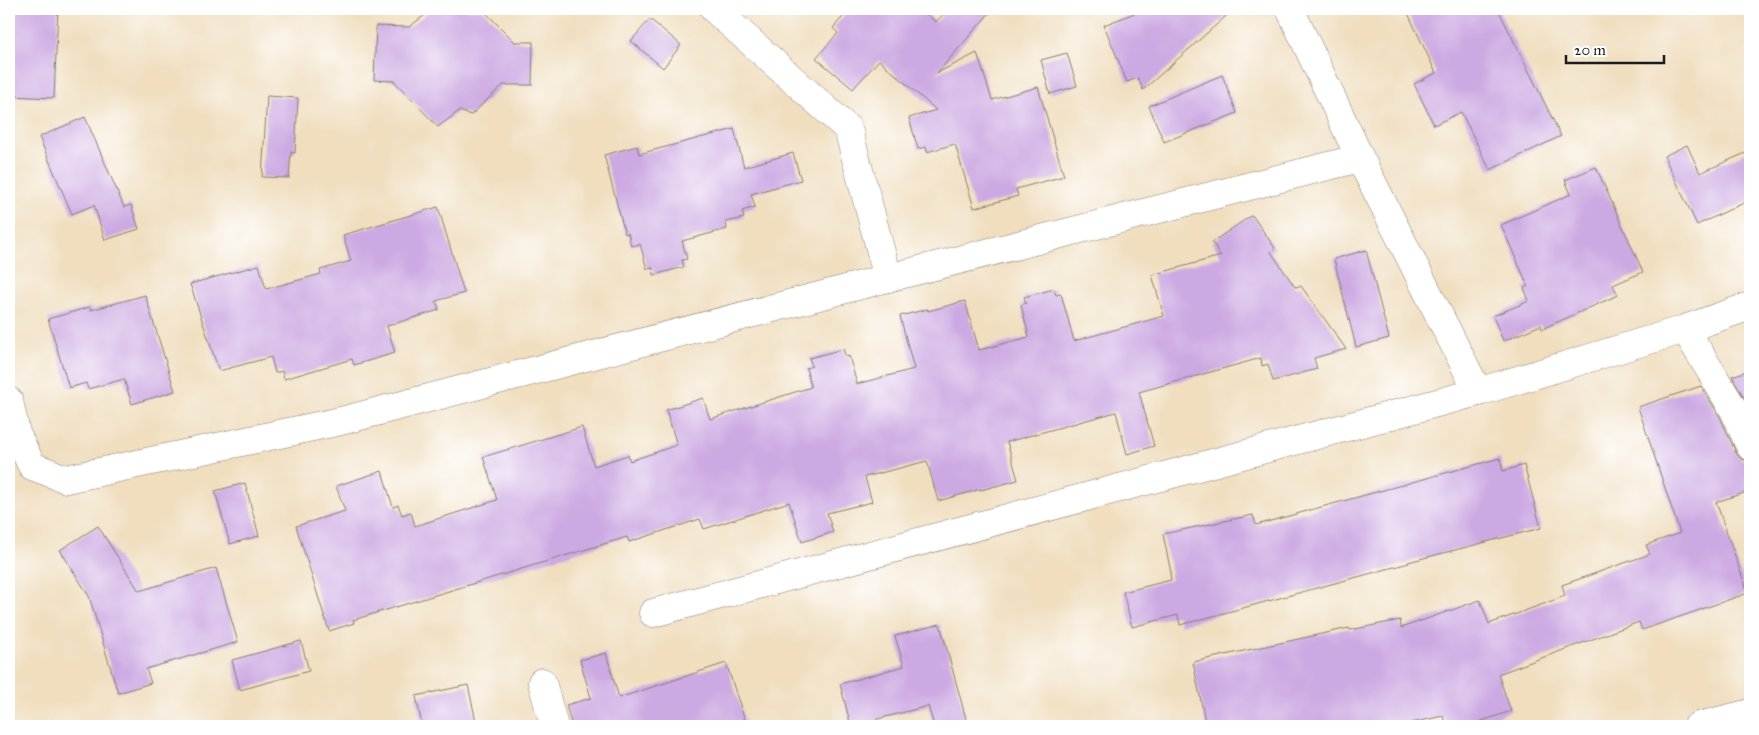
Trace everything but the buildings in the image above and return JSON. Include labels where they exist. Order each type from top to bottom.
[{"type":"street","points":[[714,9],[848,129],[888,278]]},
{"type":"street","points":[[1290,9],[1360,158],[1478,392]]},
{"type":"street","points":[[9,402],[16,433],[32,466],[66,478],[341,421],[888,278],[1360,158]]},
{"type":"street","points":[[653,613],[1478,392],[1685,329],[1750,306]]},
{"type":"street","points":[[1685,329],[1734,410],[1750,446]]},
{"type":"street","points":[[542,682],[554,726]]},
{"type":"street","points":[[1698,726],[1750,713]]}]
